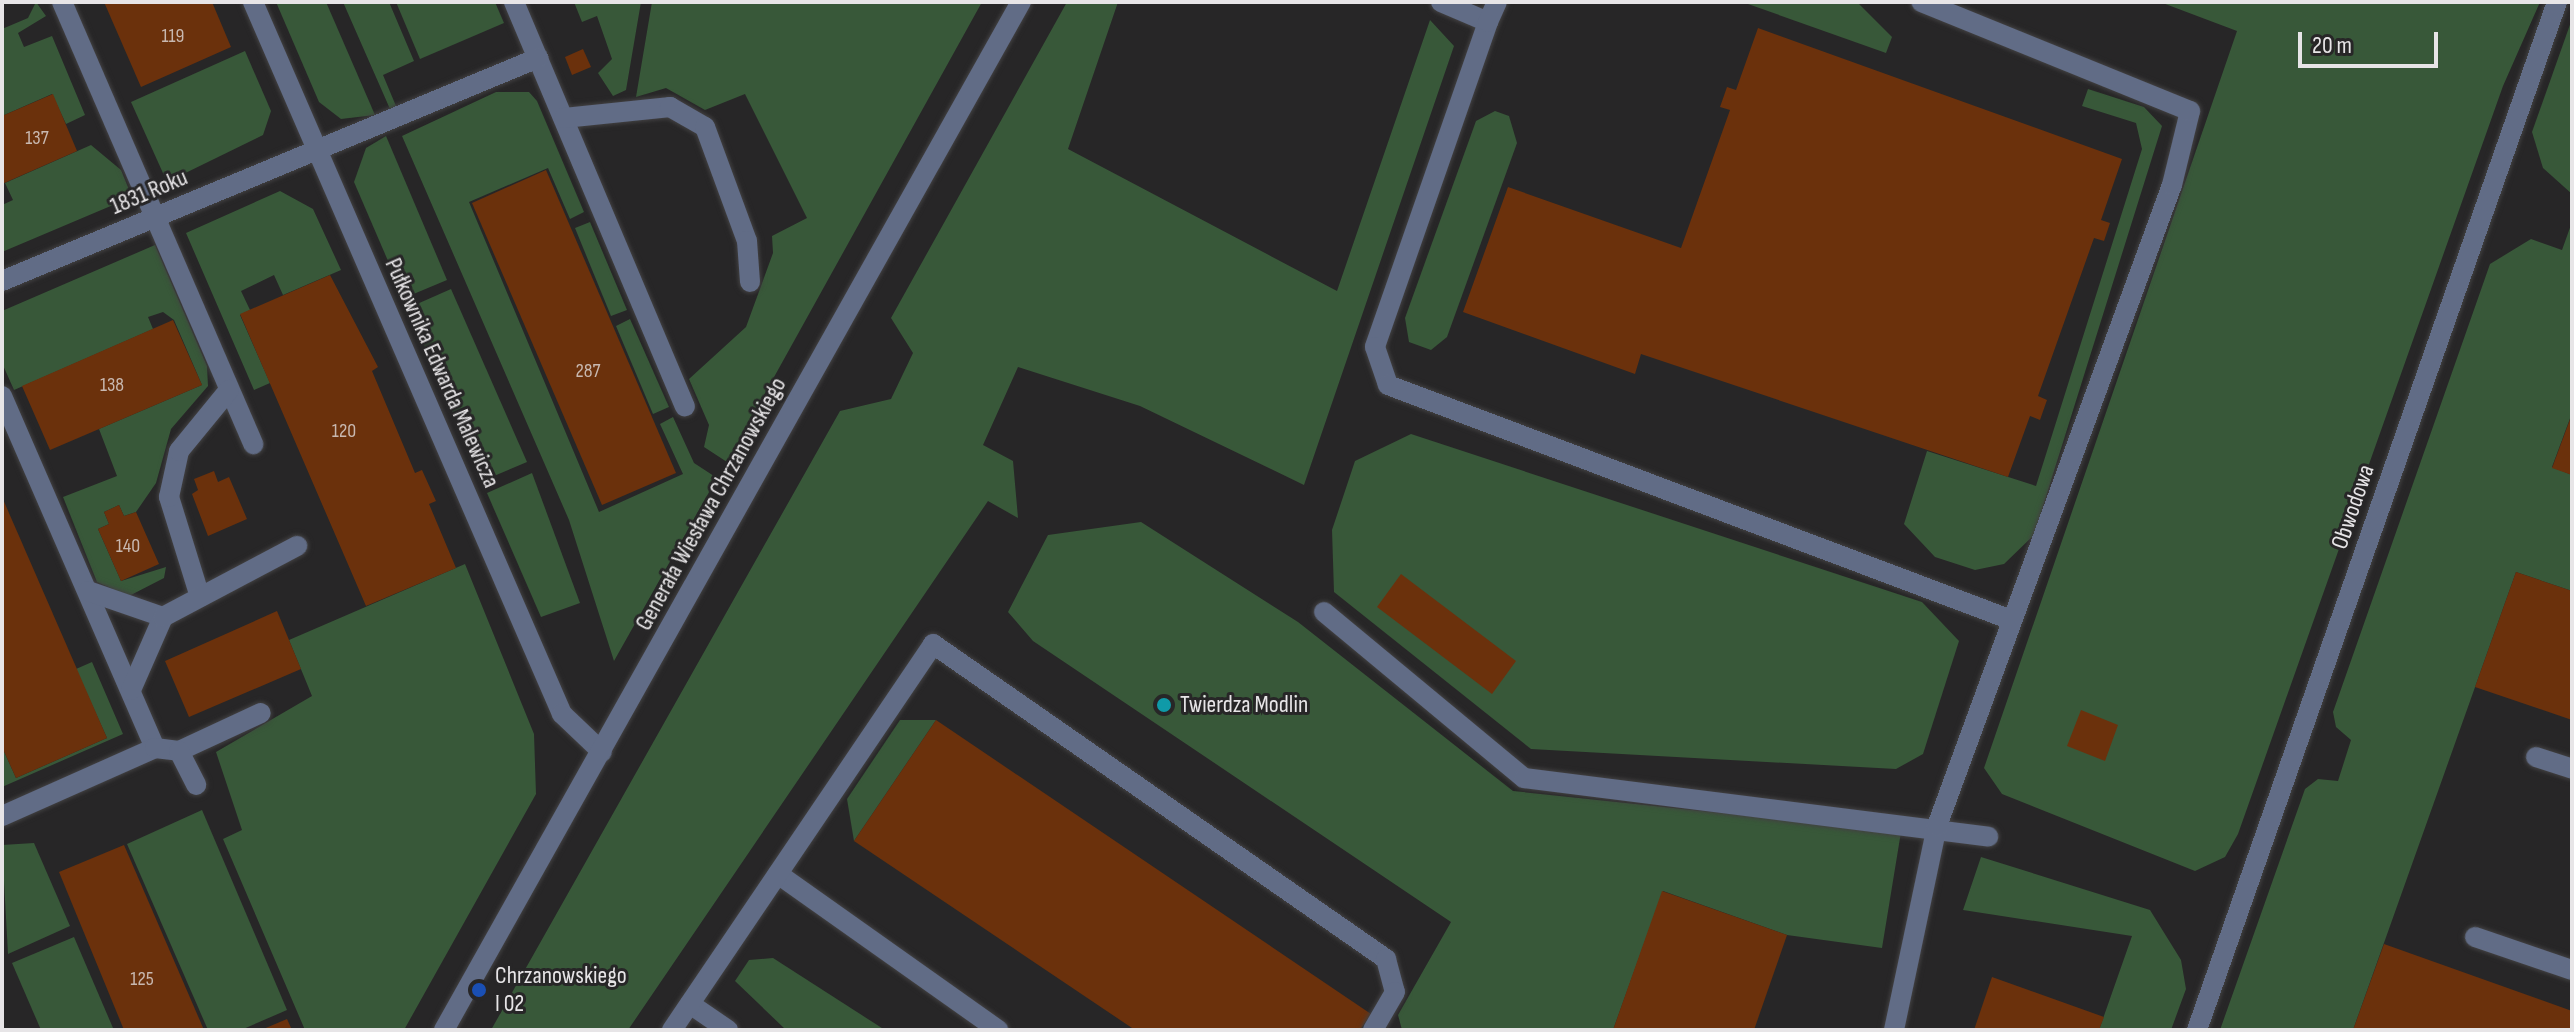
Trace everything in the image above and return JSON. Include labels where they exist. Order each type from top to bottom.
[{"type":"street","points":[[62,2],[253,444]]},
{"type":"street","name":"Pułkownika Edwarda Malewicza","points":[[253,2],[562,714],[602,752]]},
{"type":"street","points":[[514,2],[685,406]]},
{"type":"street","name":"Generała Wiesława Chrzanowskiego","points":[[444,1030],[1021,2]]},
{"type":"street","points":[[1441,2],[1488,22]]},
{"type":"street","points":[[1497,2],[1375,347],[1388,385],[2009,619]]},
{"type":"street","points":[[1894,1030],[1937,826],[2009,619],[2046,539],[2172,185],[2190,111],[1921,2]]},
{"type":"street","name":"Obwodowa","points":[[2197,1030],[2557,2]]},
{"type":"street","name":"1831 Roku","points":[[2,281],[538,58]]},
{"type":"street","points":[[564,118],[670,107],[705,127],[747,241],[750,282]]},
{"type":"street","points":[[200,597],[169,497],[179,451],[229,390]]},
{"type":"street","points":[[2,396],[155,748]]},
{"type":"street","points":[[131,690],[163,617],[297,546]]},
{"type":"street","points":[[88,591],[163,617]]},
{"type":"street","points":[[1324,612],[1524,778],[1937,826],[1988,837]]},
{"type":"street","points":[[672,1030],[933,644],[1386,959],[1395,992],[1373,1030]]},
{"type":"street","points":[[2,816],[155,748],[179,751],[261,713]]},
{"type":"street","points":[[179,751],[196,785]]},
{"type":"street","points":[[2536,757],[2572,769]]},
{"type":"street","points":[[778,874],[998,1030]]},
{"type":"street","points":[[2475,937],[2572,970]]},
{"type":"street","points":[[690,1004],[728,1030]]},
{"type":"green space","points":[[36,2],[46,16],[18,33],[24,47],[52,36],[85,115],[66,124],[52,94],[2,116],[2,29],[28,18]]},
{"type":"green space","points":[[276,2],[326,2],[375,115],[341,119],[319,102]]},
{"type":"green space","points":[[343,2],[389,2],[414,61],[383,75],[396,106],[390,109]]},
{"type":"green space","points":[[396,2],[495,2],[504,23],[420,59]]},
{"type":"green space","points":[[574,2],[641,2],[626,90],[613,96],[598,73],[612,59],[597,16],[582,22]]},
{"type":"green space","points":[[652,2],[982,2],[727,462],[704,447],[709,425],[689,379],[746,327],[773,253],[772,236],[807,218],[745,94],[705,110],[666,88],[636,97]]},
{"type":"green space","points":[[1067,2],[1118,2],[1068,149],[1337,291],[1430,20],[1454,46],[1304,485],[1140,406],[1018,367],[983,445],[1013,461],[1018,518],[988,501],[628,1030],[491,1030],[840,411],[891,399],[913,353],[891,318]]},
{"type":"green space","points":[[1857,2],[1892,37],[1886,53],[1748,4]]},
{"type":"green space","points":[[2160,2],[2540,2],[2503,86],[2238,834],[2225,857],[2195,871],[2002,794],[1984,768],[2237,31]]},
{"type":"green space","points":[[2572,19],[2572,194],[2543,168],[2532,132]]},
{"type":"green space","points":[[245,51],[271,111],[263,135],[167,182],[131,102]]},
{"type":"green space","points":[[2088,89],[2144,107],[2162,126],[2034,535],[2004,564],[1975,570],[1935,557],[1904,524],[1927,451],[2036,486],[2142,149],[2136,123],[2082,106]]},
{"type":"green space","points":[[496,92],[529,92],[537,101],[584,212],[570,219],[548,168],[469,202],[599,512],[683,474],[660,424],[673,417],[694,463],[717,478],[614,661],[569,520],[402,136]]},
{"type":"green space","points":[[1495,111],[1509,116],[1517,143],[1447,337],[1431,350],[1409,342],[1405,318],[1476,121]]},
{"type":"green space","points":[[386,136],[447,280],[404,298],[354,182],[366,148]]},
{"type":"green space","points":[[91,145],[121,170],[132,197],[2,252],[2,205],[13,200],[5,183]]},
{"type":"green space","points":[[280,191],[313,209],[341,270],[283,295],[274,275],[241,291],[250,310],[240,315],[270,383],[254,390],[186,233]]},
{"type":"green space","points":[[590,222],[627,310],[611,316],[575,228]]},
{"type":"green space","points":[[2572,222],[2572,413],[2552,467],[2572,475],[2572,591],[2516,572],[2353,1030],[2220,1030],[2305,789],[2318,779],[2338,781],[2351,740],[2336,727],[2333,712],[2490,264],[2531,239],[2562,250]]},
{"type":"green space","points":[[155,245],[207,366],[208,386],[171,429],[156,483],[136,512],[124,516],[119,505],[104,512],[109,524],[98,529],[121,581],[166,567],[164,578],[129,596],[97,582],[63,497],[117,476],[99,429],[202,385],[174,320],[163,312],[148,317],[153,329],[14,390],[2,363],[2,311]]},
{"type":"green space","points":[[451,289],[527,462],[482,481],[408,308]]},
{"type":"green space","points":[[630,319],[669,407],[653,414],[616,326]]},
{"type":"green space","points":[[1411,434],[1922,602],[1959,641],[1923,754],[1896,769],[1531,749],[1334,592],[1332,530],[1355,461]]},
{"type":"green space","points":[[532,473],[580,603],[541,617],[487,493]]},
{"type":"green space","points":[[1141,522],[1298,622],[1513,791],[1901,832],[1882,948],[1787,935],[1663,891],[1613,1030],[1402,1030],[1398,1015],[1451,922],[1033,641],[1008,612],[1048,535]]},
{"type":"green space","points":[[465,564],[534,734],[536,794],[404,1030],[305,1030],[223,839],[242,830],[216,752],[312,696],[289,640]]},
{"type":"green space","points":[[92,662],[123,734],[2,787],[2,747],[16,778],[107,738],[76,669]]},
{"type":"green space","points":[[900,720],[936,720],[854,841],[847,799]]},
{"type":"green space","points":[[202,810],[287,1010],[241,1030],[208,1030],[127,844]]},
{"type":"green space","points":[[34,843],[70,926],[8,954],[2,845]]},
{"type":"green space","points":[[1981,857],[2150,910],[2181,960],[2186,989],[2171,1030],[2099,1030],[2132,936],[1963,910]]},
{"type":"green space","points":[[74,937],[113,1028],[109,1030],[41,1030],[12,963]]},
{"type":"green space","points":[[773,958],[885,1030],[786,1030],[735,981],[749,960]]},
{"type":"building","points":[[104,2],[212,2],[231,47],[141,87]]},
{"type":"building","points":[[1758,28],[2122,159],[2101,220],[2110,223],[2104,241],[2094,238],[2038,396],[2047,400],[2040,420],[2030,416],[2008,477],[1641,354],[1635,374],[1463,312],[1508,187],[1681,248],[1730,110],[1720,107],[1727,87],[1736,90]]},
{"type":"building","points":[[583,49],[591,67],[572,75],[565,57]]},
{"type":"building","points":[[53,94],[77,151],[2,184],[2,116]]},
{"type":"building","points":[[546,170],[676,473],[602,505],[472,203]]},
{"type":"building","points":[[330,275],[378,367],[372,371],[415,473],[422,470],[436,501],[429,504],[456,568],[366,606],[240,314]]},
{"type":"building","points":[[173,320],[202,385],[50,450],[22,386]]},
{"type":"building","points":[[2572,414],[2572,475],[2552,468]]},
{"type":"building","points":[[214,471],[218,482],[229,477],[247,519],[208,536],[192,494],[198,490],[194,479]]},
{"type":"building","points":[[2,497],[107,738],[16,778],[2,747]]},
{"type":"building","points":[[119,505],[124,516],[136,512],[159,564],[121,581],[98,529],[109,524],[104,512]]},
{"type":"building","points":[[2516,572],[2572,591],[2572,720],[2475,687]]},
{"type":"building","points":[[1401,574],[1516,661],[1492,694],[1377,607]]},
{"type":"building","points":[[277,611],[301,669],[189,717],[165,661]]},
{"type":"building","points":[[2081,710],[2118,725],[2105,761],[2067,746]]},
{"type":"building","points":[[936,720],[1371,1014],[1360,1030],[1135,1030],[854,841]]},
{"type":"building","points":[[124,845],[204,1030],[124,1030],[59,872]]},
{"type":"building","points":[[1662,891],[1787,935],[1754,1030],[1613,1030]]},
{"type":"building","points":[[2384,944],[2572,1011],[2572,1030],[2353,1030]]},
{"type":"building","points":[[1992,977],[2104,1017],[2099,1030],[1974,1030]]},
{"type":"building","points":[[287,1019],[292,1030],[261,1030]]},
{"type":"place","name":"Twierdza Modlin","points":[[1164,705]]},
{"type":"place","name":"Chrzanowskiego I 02","points":[[479,990]]}]
